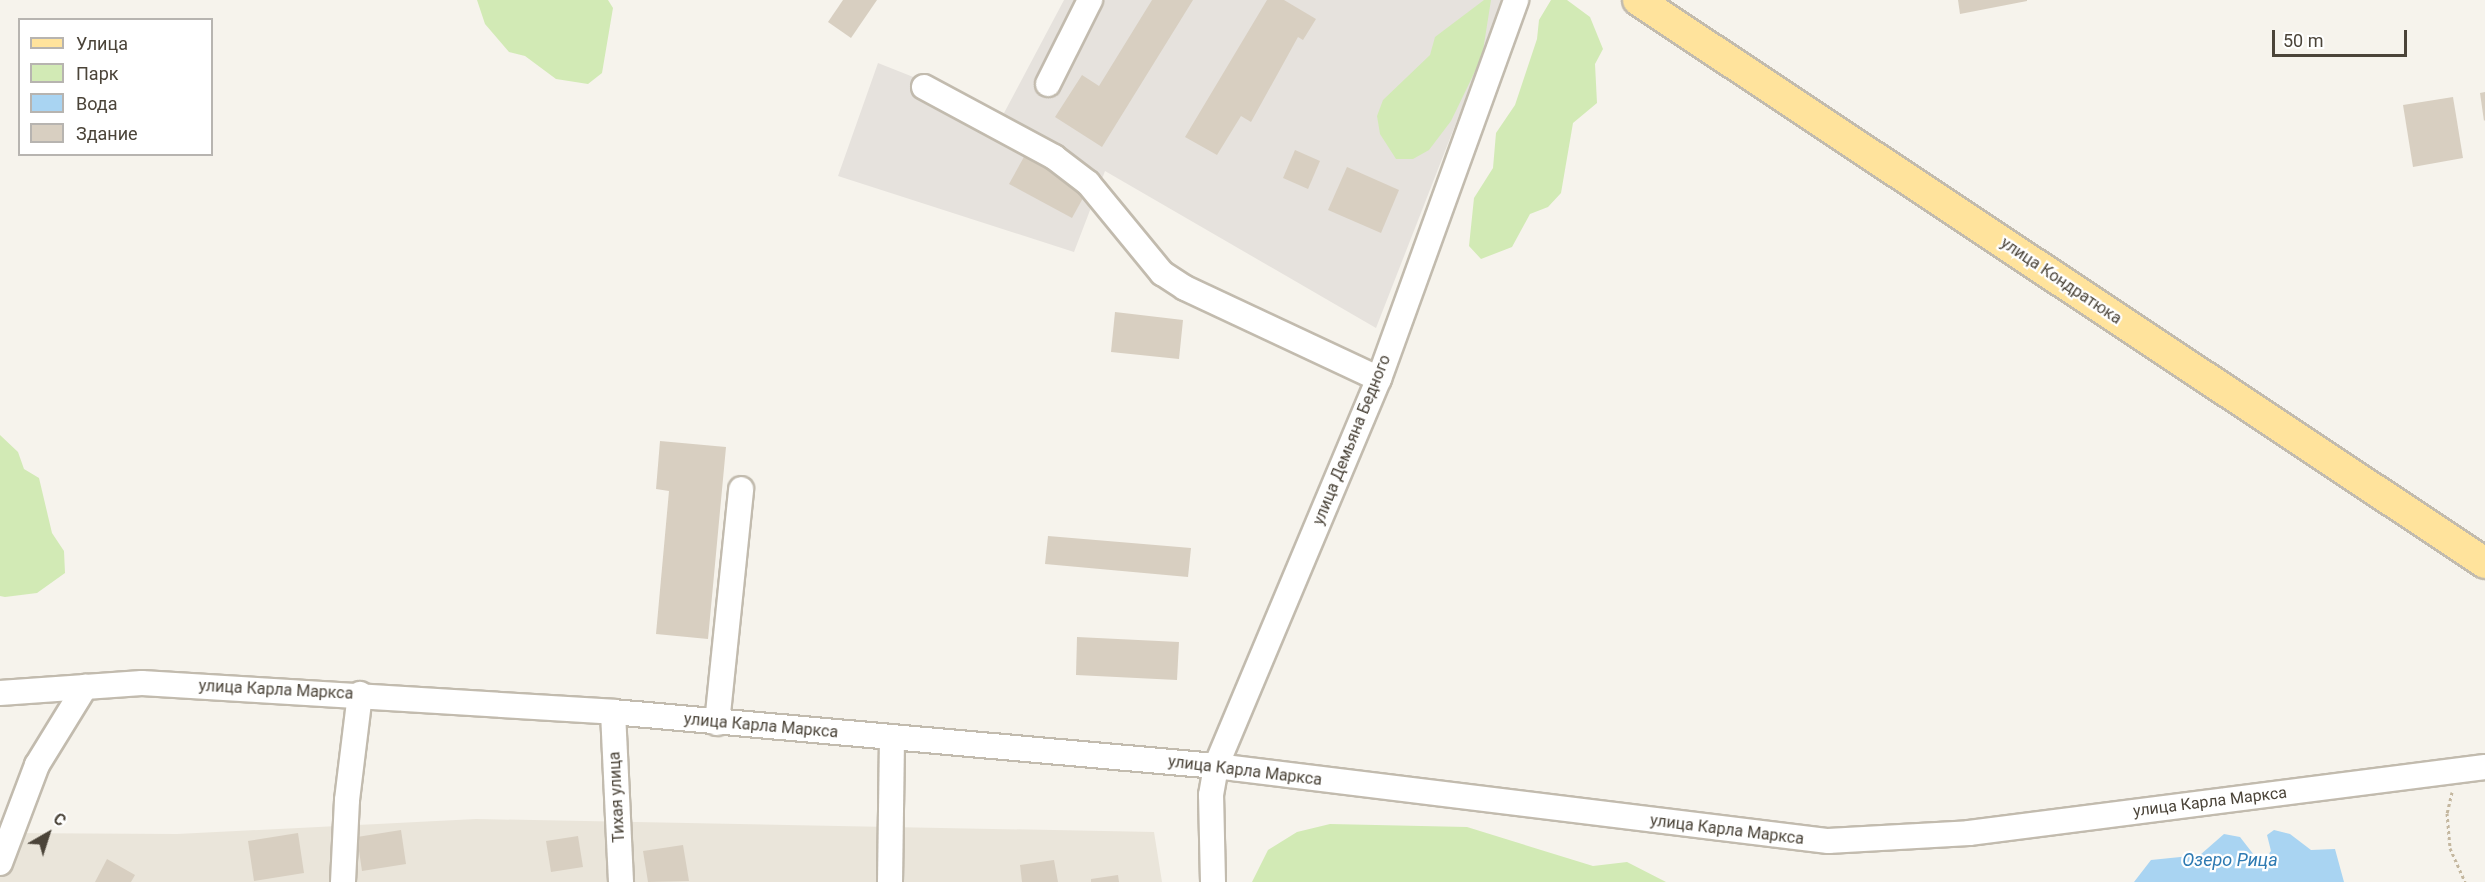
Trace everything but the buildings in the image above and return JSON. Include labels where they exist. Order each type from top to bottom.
[{"type":"main road","name":"улица Кондратюка","points":[[1638,0],[2485,563]]},
{"type":"street","points":[[1048,84],[1090,0]]},
{"type":"street","name":"улица Демьяна Бедного","points":[[1213,882],[1210,795],[1216,766],[1379,379],[1516,0]]},
{"type":"street","points":[[924,87],[1054,157],[1088,183],[1162,273],[1185,288],[1379,379]]},
{"type":"street","points":[[717,723],[741,489]]},
{"type":"street","name":"улица Карла Маркса","points":[[0,693],[142,683],[360,694],[613,712],[1216,766],[1828,841],[1969,833],[2485,767]]},
{"type":"street","points":[[0,863],[37,765],[85,687]]},
{"type":"street","points":[[343,882],[347,800],[360,694]]},
{"type":"street","name":"Тихая улица","points":[[613,712],[621,882]]},
{"type":"street","points":[[890,882],[892,737]]},
{"type":"path","points":[[2458,770],[2447,813],[2450,848],[2464,882]]},
{"type":"shaded area","points":[[1064,0],[1504,0],[1376,328],[1105,171],[1074,252],[838,176],[878,63],[1004,113]]},
{"type":"shaded area","points":[[476,819],[1154,832],[1162,882],[0,882],[0,833],[177,834]]},
{"type":"green space","points":[[477,0],[608,0],[613,8],[602,73],[588,84],[556,79],[525,56],[509,52],[485,24]]},
{"type":"green space","points":[[1484,0],[1491,0],[1482,57],[1451,121],[1429,150],[1413,159],[1396,159],[1380,134],[1377,116],[1383,100],[1430,55],[1435,37]]},
{"type":"green space","points":[[1551,0],[1567,0],[1590,17],[1603,49],[1595,64],[1597,103],[1573,123],[1561,193],[1548,207],[1530,214],[1512,247],[1481,259],[1469,246],[1474,198],[1493,168],[1496,133],[1515,105],[1537,39],[1539,20]]},
{"type":"green space","points":[[0,435],[18,452],[24,469],[39,478],[52,533],[64,551],[65,573],[37,593],[0,596]]},
{"type":"green space","points":[[1330,824],[1467,827],[1593,866],[1627,862],[1666,882],[1252,882],[1268,850],[1297,832]]},
{"type":"water","name":"Озеро Рица","points":[[2274,830],[2290,834],[2311,850],[2335,849],[2344,882],[2134,882],[2151,860],[2200,855],[2224,834],[2240,837],[2261,864],[2271,851],[2267,835]]}]
